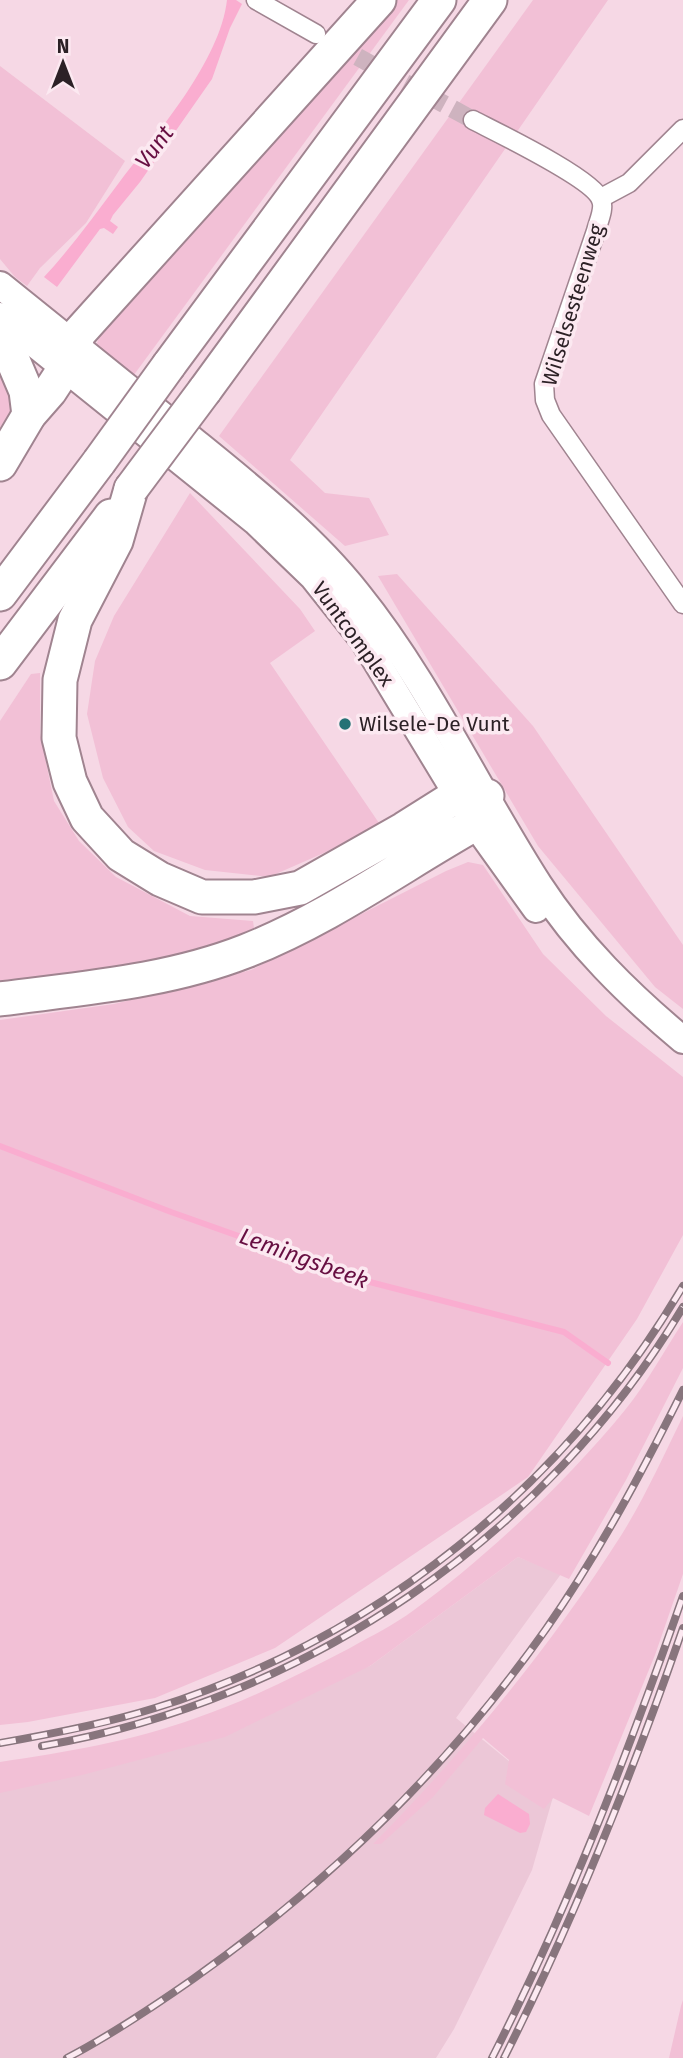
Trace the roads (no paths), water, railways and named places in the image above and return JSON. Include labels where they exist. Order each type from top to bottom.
[{"type":"highway","points":[[0,464],[61,380],[79,334],[379,0]]},
{"type":"highway","points":[[0,594],[439,0]]},
{"type":"highway","points":[[0,663],[205,390],[490,0]]},
{"type":"highway","points":[[0,330],[26,391],[61,380]]},
{"type":"highway","points":[[131,489],[116,541],[75,620],[60,680],[59,738],[70,782],[87,818],[121,855],[160,879],[202,897],[254,897],[300,888],[404,830],[473,805]]},
{"type":"highway","points":[[0,999],[138,982],[192,969],[246,951],[316,920],[473,805]]},
{"type":"main road","name":"Vuntcomplex","points":[[0,285],[61,380],[133,391],[289,522],[347,581],[398,650],[473,805],[577,936],[629,994],[683,1040]]},
{"type":"main road","name":"Vuntcomplex","points":[[0,316],[61,380],[255,521],[313,577],[364,641],[473,805],[533,905],[572,952],[625,1007],[683,1055]]},
{"type":"main road","name":"Vuntcomplex","points":[[61,380],[133,391]]},
{"type":"street","points":[[256,0],[316,34]]},
{"type":"street","name":"Wilselsesteenweg","points":[[473,121],[545,158],[593,189],[601,198],[602,209],[596,231],[544,384],[545,400],[551,415],[683,604]]},
{"type":"street","points":[[601,198],[629,183],[683,128]]},
{"type":"water","name":"Vunt","points":[[227,0],[236,0],[242,4],[230,28],[212,79],[140,182],[113,215],[110,221],[118,227],[113,234],[104,228],[100,229],[57,287],[44,277],[84,230],[185,95],[213,47]]},
{"type":"water","points":[[498,1794],[529,1814],[530,1824],[526,1832],[520,1833],[484,1815],[485,1808]]},
{"type":"waterway","name":"Lemingsbeek","points":[[0,1146],[171,1212],[362,1280],[564,1332],[608,1363]]},
{"type":"tunnel","points":[[334,44],[473,120]]},
{"type":"railway","points":[[0,1743],[136,1714],[237,1678],[315,1641],[389,1597],[458,1546],[522,1489],[582,1427],[635,1359],[683,1286]]},
{"type":"railway","points":[[42,1746],[139,1723],[234,1690],[324,1648],[409,1596],[489,1535],[562,1467],[627,1390],[683,1307]]},
{"type":"railway","points":[[67,2058],[147,2010],[243,1942],[339,1862],[428,1774],[509,1679],[546,1629],[619,1512],[683,1390]]},
{"type":"railway","points":[[492,2058],[546,1945],[595,1830],[683,1596]]},
{"type":"railway","points":[[504,2058],[601,1846],[683,1628]]},
{"type":"place","name":"Wilsele-De Vunt","points":[[345,724]]}]
